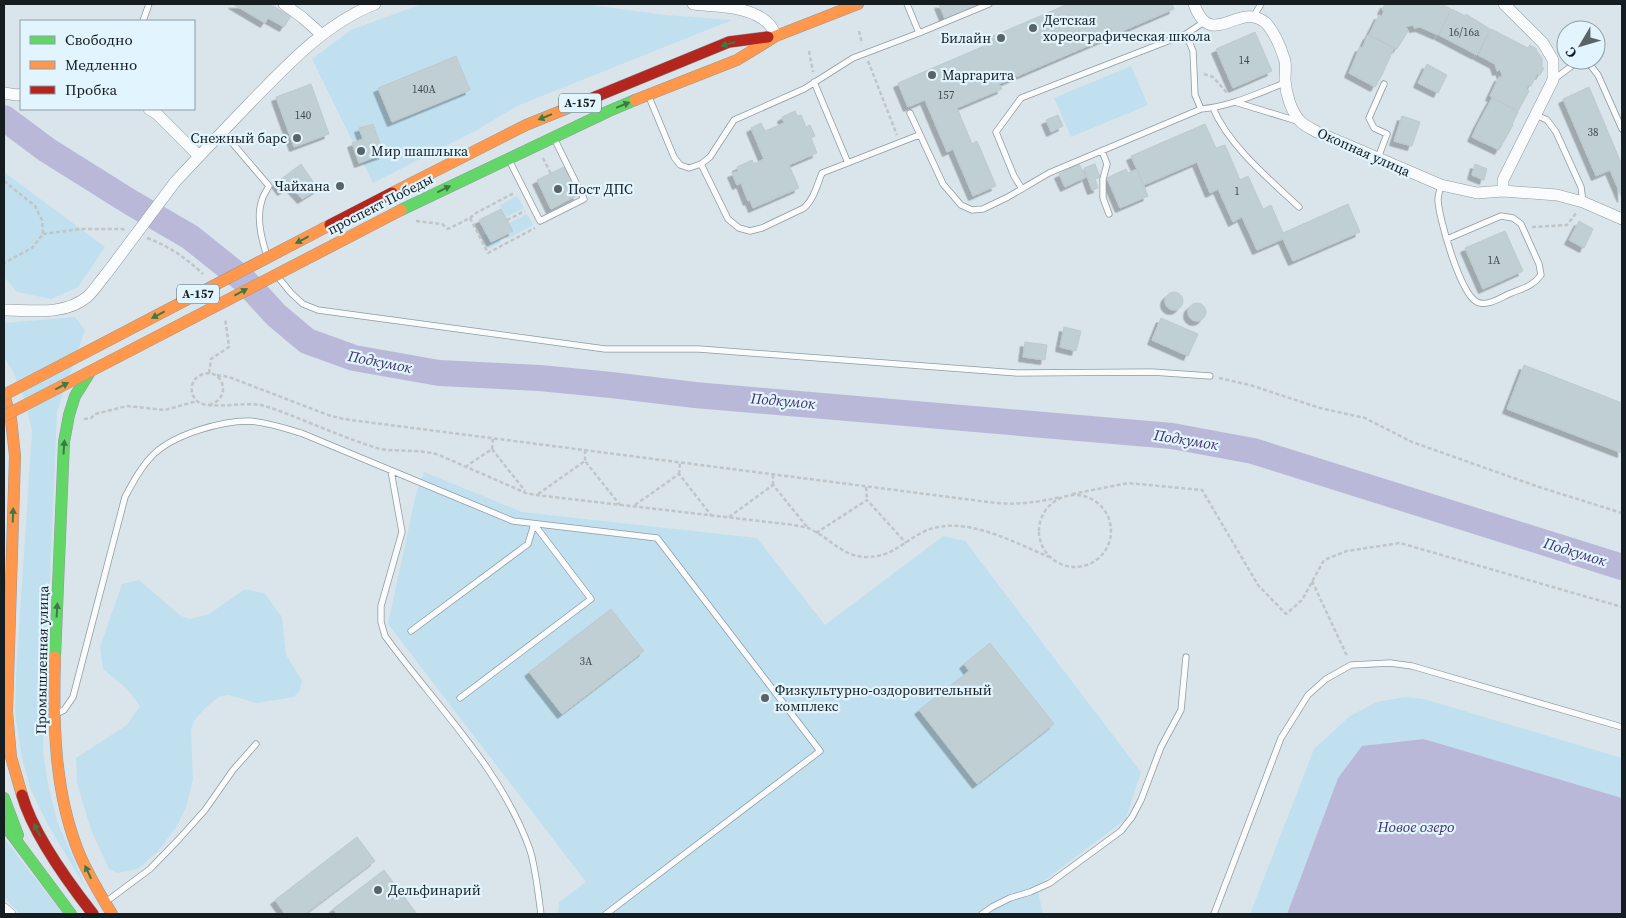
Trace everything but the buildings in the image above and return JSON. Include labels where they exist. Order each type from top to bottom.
[{"type":"main road","name":"проспект Победы","points":[[4,416],[400,210],[609,111],[737,60],[776,36],[858,4]]},
{"type":"main road","name":"проспект Победы","points":[[4,396],[526,125],[729,42],[776,36]]},
{"type":"main road","name":"Промышленная улица","points":[[90,372],[75,396],[64,442],[54,715],[60,789],[72,835],[90,876],[112,914]]},
{"type":"main road","points":[[4,396],[14,430],[7,712],[11,758],[29,815],[48,850],[77,894],[93,914]]},
{"type":"main road","points":[[4,798],[25,852]]},
{"type":"main road","points":[[4,824],[71,914]]},
{"type":"street","points":[[284,4],[322,35]]},
{"type":"street","points":[[4,310],[57,310],[74,305],[87,297],[107,274],[175,182],[222,131],[322,35],[359,10],[375,4]]},
{"type":"street","points":[[693,4],[756,14],[768,23],[776,36]]},
{"type":"street","points":[[1194,4],[1204,22],[1214,24],[1240,14],[1255,14]]},
{"type":"street","points":[[1503,191],[1503,180],[1553,80],[1552,60],[1543,43],[1504,4]]},
{"type":"street","name":"Окопная улица","points":[[1255,14],[1266,23],[1278,42],[1285,62],[1286,83],[1290,103],[1301,122],[1318,132],[1441,185],[1477,193],[1503,191],[1557,195],[1583,202],[1622,219]]},
{"type":"street","points":[[4,93],[17,96],[20,94]]},
{"type":"street","points":[[150,110],[199,156]]},
{"type":"street","points":[[4,909],[10,914]]},
{"type":"lane","points":[[143,20],[149,4]]},
{"type":"lane","points":[[908,4],[918,33]]},
{"type":"lane","points":[[648,95],[674,157],[680,165],[689,168],[701,164],[710,157],[734,120],[804,89],[853,58],[989,4]]},
{"type":"lane","points":[[1255,14],[1261,4]]},
{"type":"lane","points":[[1022,189],[1014,176],[996,132],[1021,98],[1186,34],[1204,22]]},
{"type":"lane","points":[[1186,34],[1192,51],[1195,95],[1201,109]]},
{"type":"lane","points":[[1553,80],[1573,65],[1582,62],[1591,66],[1598,75],[1622,129]]},
{"type":"lane","points":[[814,82],[848,162]]},
{"type":"lane","points":[[910,113],[943,184],[951,196],[961,205],[972,210],[983,208],[1049,173],[1201,109],[1235,102],[1286,83]]},
{"type":"lane","points":[[1378,158],[1387,134],[1374,128],[1370,118],[1384,84]]},
{"type":"lane","points":[[1235,102],[1301,122]]},
{"type":"lane","points":[[1213,108],[1223,127],[1252,162],[1299,208]]},
{"type":"lane","points":[[1536,115],[1547,120],[1556,132],[1581,187],[1583,202]]},
{"type":"lane","points":[[222,131],[269,186],[261,201],[260,222],[262,239],[270,262]]},
{"type":"lane","points":[[701,164],[728,219],[739,228],[750,231],[762,228],[804,208],[810,203],[822,173],[919,134]]},
{"type":"lane","points":[[508,158],[540,221],[584,199],[553,137]]},
{"type":"lane","points":[[1102,151],[1107,164],[1103,179],[1103,198],[1109,214]]},
{"type":"lane","points":[[1441,185],[1438,200],[1449,251],[1468,294],[1477,302],[1487,304],[1535,284],[1541,275],[1540,264],[1521,224],[1513,218],[1501,216],[1447,239]]},
{"type":"lane","points":[[274,271],[291,293],[303,304],[318,310],[606,349],[699,349],[1017,374],[1152,372],[1210,376]]},
{"type":"lane","points":[[54,715],[64,710],[73,697],[125,497],[137,475],[156,453],[179,438],[203,428],[248,421],[276,425],[301,433],[513,521],[657,538],[820,751],[606,914]]},
{"type":"lane","points":[[391,471],[402,532],[381,606],[381,622],[385,636],[466,739],[504,794],[520,824],[530,853],[541,914]]},
{"type":"lane","points":[[411,631],[528,544],[534,524]]},
{"type":"lane","points":[[460,698],[591,599],[534,524]]},
{"type":"lane","points":[[982,914],[1010,898],[1050,883],[1121,831],[1132,817],[1141,800],[1161,747],[1181,710],[1186,657]]},
{"type":"lane","points":[[1214,914],[1280,738],[1308,695],[1326,679],[1351,665],[1390,663],[1412,666],[1622,726]]},
{"type":"lane","points":[[105,902],[150,869],[180,839],[204,810],[232,770],[256,744]]},
{"type":"path","points":[[859,31],[865,53],[900,141]]},
{"type":"path","points":[[809,51],[814,82]]},
{"type":"path","points":[[1194,69],[1213,77],[1235,102]]},
{"type":"path","points":[[4,180],[35,206],[42,220],[42,234],[32,248],[4,263]]},
{"type":"path","points":[[414,221],[442,224],[448,228],[470,218],[515,192]]},
{"type":"path","points":[[507,220],[525,211]]},
{"type":"path","points":[[1523,230],[1534,226],[1566,225],[1576,215]]},
{"type":"path","points":[[470,218],[488,254],[535,229],[540,221]]},
{"type":"path","points":[[42,234],[81,228],[122,229],[131,232]]},
{"type":"path","points":[[140,236],[159,242],[187,258],[205,275]]},
{"type":"path","points":[[209,373],[211,359],[229,347],[225,318]]},
{"type":"path","points":[[808,528],[536,495],[439,455],[426,451],[396,452],[380,449],[281,411],[260,405],[244,403],[202,405],[193,396],[191,389],[197,377],[209,373],[229,377],[343,419],[1014,505],[1128,483],[1202,490],[1258,585],[1286,614],[1302,600],[1324,560],[1347,551],[1400,543],[1622,607]]},
{"type":"path","points":[[209,405],[216,403],[223,393],[223,386],[216,375]]},
{"type":"path","points":[[1210,376],[1250,385],[1320,408],[1365,418],[1412,442],[1539,487],[1622,513]]},
{"type":"path","points":[[80,418],[86,420],[95,414],[127,406],[165,410],[197,401]]},
{"type":"path","points":[[493,439],[492,449],[526,492]]},
{"type":"path","points":[[465,467],[492,449]]},
{"type":"path","points":[[585,450],[585,461],[620,504]]},
{"type":"path","points":[[536,495],[585,461]]},
{"type":"path","points":[[633,506],[678,474],[680,463]]},
{"type":"path","points":[[678,474],[712,516]]},
{"type":"path","points":[[773,475],[773,485],[808,528],[852,555],[864,557],[892,552],[923,532],[941,526],[960,526],[991,533],[1049,557],[1059,564],[1071,567],[1083,566],[1094,562],[1103,554],[1109,543],[1110,520],[1104,509],[1095,500],[1084,495],[1072,494]]},
{"type":"path","points":[[728,518],[773,485]]},
{"type":"path","points":[[866,487],[868,500],[906,543]]},
{"type":"path","points":[[1049,557],[1042,547],[1038,536],[1039,524],[1043,512],[1050,503],[1061,497]]},
{"type":"path","points":[[816,533],[868,500]]},
{"type":"path","points":[[1312,580],[1351,665]]},
{"type":"shaded area","points":[[584,4],[666,15],[732,20],[517,106],[477,130],[373,183],[312,59],[351,30],[419,5]]},
{"type":"shaded area","points":[[1131,66],[1148,105],[1071,137],[1054,98]]},
{"type":"shaded area","points":[[4,172],[105,247],[78,287],[51,299],[17,292],[4,277]]},
{"type":"shaded area","points":[[517,196],[524,208],[506,217],[500,205]]},
{"type":"shaded area","points":[[527,214],[533,225],[507,239],[505,235],[513,231],[509,223]]},
{"type":"shaded area","points":[[486,234],[491,242],[499,238],[501,242],[489,249],[483,236]]},
{"type":"shaded area","points":[[75,317],[85,330],[57,412],[43,750],[48,784],[57,821],[86,888],[48,825],[30,788],[21,754],[15,712],[16,674],[32,431],[25,401],[13,371],[4,358],[4,323]]},
{"type":"shaded area","name":"Физкультурно-оздоровительный комплекс","points":[[424,472],[522,512],[757,538],[825,625],[943,536],[965,541],[1141,772],[1126,819],[1037,886],[1043,914],[558,914],[559,902],[586,882],[388,624],[416,494]]},
{"type":"shaded area","points":[[139,580],[181,616],[190,619],[209,614],[245,589],[264,593],[282,617],[286,655],[302,680],[300,690],[294,697],[256,703],[229,695],[219,697],[205,708],[194,721],[191,730],[193,779],[186,807],[177,826],[159,850],[138,869],[118,873],[109,869],[91,830],[77,783],[76,758],[127,725],[140,706],[127,689],[103,669],[100,647],[122,584]]},
{"type":"shaded area","points":[[1405,697],[1424,699],[1622,758],[1622,798],[1424,739],[1338,778],[1287,914],[1250,914],[1314,749],[1350,716],[1377,702]]},
{"type":"shaded area","points":[[4,838],[63,914],[20,914],[4,897]]},
{"type":"water","name":"Новое озеро","points":[[1424,739],[1622,798],[1622,914],[1287,914],[1338,778],[1362,746]]},
{"type":"waterway","name":"Подкумок","points":[[4,118],[47,150],[190,237],[244,280],[276,315],[307,341],[354,358],[439,373],[540,378],[695,395],[1172,436],[1253,451],[1622,567]]},
{"type":"traffic: fast","points":[[401,210],[635,100]]},
{"type":"traffic: fast","points":[[55,657],[64,442],[75,396],[90,372]]},
{"type":"traffic: fast","points":[[4,798],[18,835]]},
{"type":"traffic: fast","points":[[4,824],[71,914]]},
{"type":"traffic: slow","points":[[635,100],[737,60],[776,36],[858,4]]},
{"type":"traffic: slow","points":[[392,193],[526,125],[578,104]]},
{"type":"traffic: slow","points":[[4,416],[401,210]]},
{"type":"traffic: slow","points":[[4,395],[330,225]]},
{"type":"traffic: slow","points":[[5,398],[11,419],[15,456],[7,712],[11,757],[22,795]]},
{"type":"traffic: slow","points":[[55,657],[55,731],[64,806],[79,853],[94,884],[112,914]]},
{"type":"traffic: jam","points":[[578,104],[729,42],[768,37]]},
{"type":"traffic: jam","points":[[330,225],[392,193]]},
{"type":"traffic: jam","points":[[22,795],[34,826],[62,873],[93,914]]},
{"type":"place","name":"Детская хореографическая школа","points":[[1033,28]]},
{"type":"place","name":"Билайн","points":[[1001,38]]},
{"type":"place","name":"Маргарита","points":[[932,75]]},
{"type":"place","name":"Снежный барс","points":[[297,138]]},
{"type":"place","name":"Мир шашлыка","points":[[361,151]]},
{"type":"place","name":"Чайхана","points":[[340,186]]},
{"type":"place","name":"Пост ДПС","points":[[558,189]]},
{"type":"place","name":"Физкультурно-оздоровительный комплекс","points":[[765,698]]},
{"type":"place","name":"Дельфинарий","points":[[378,890]]}]
